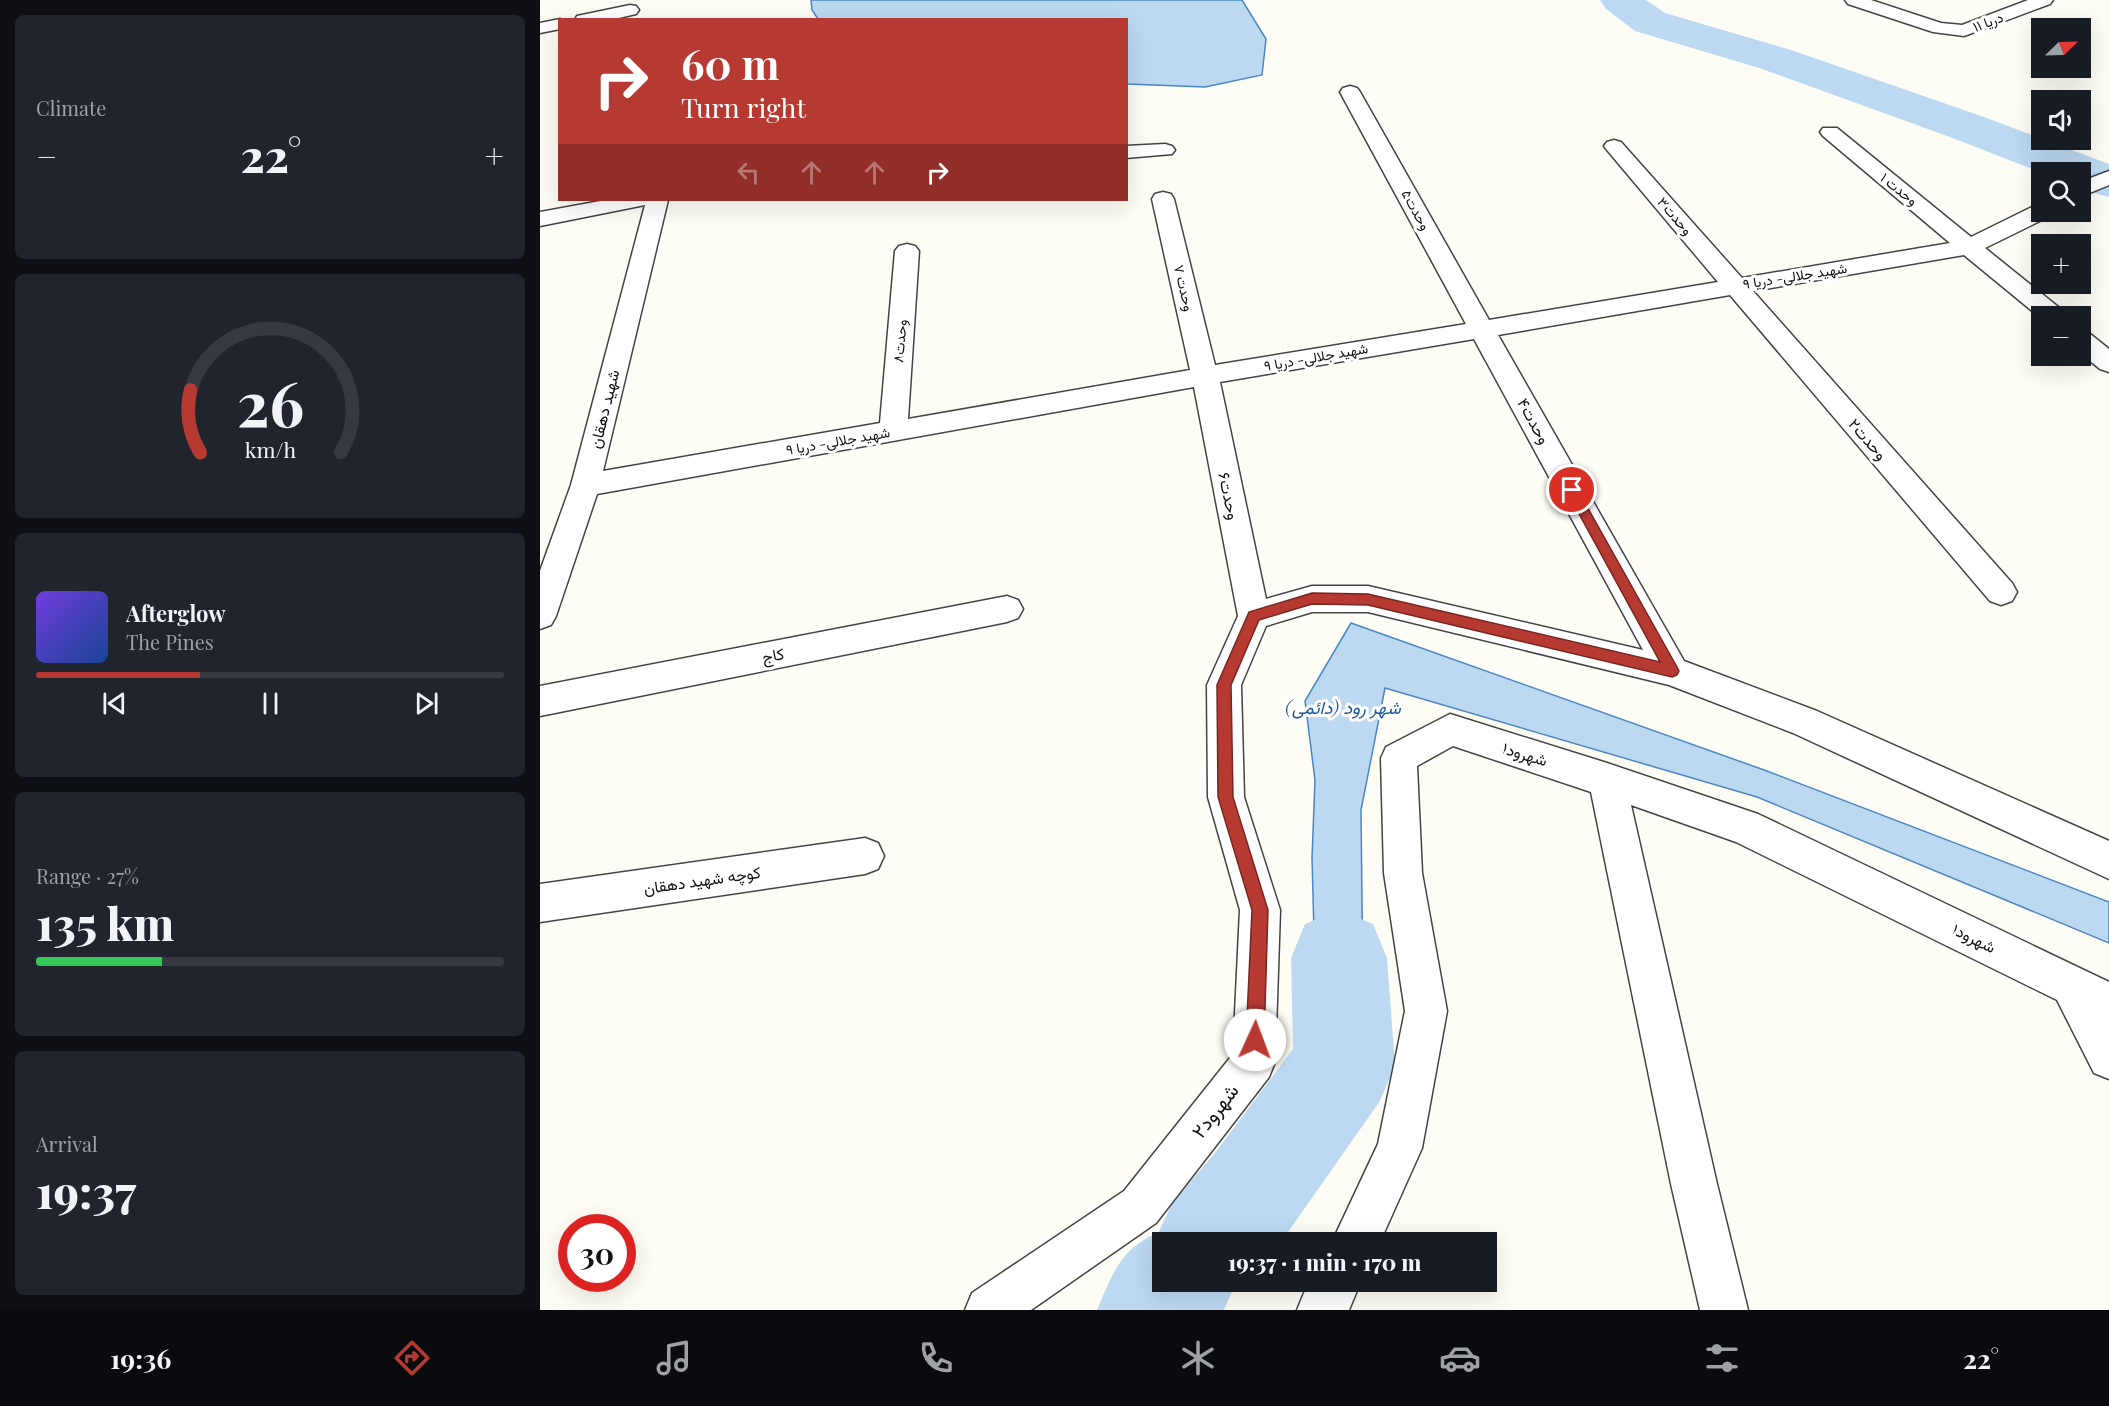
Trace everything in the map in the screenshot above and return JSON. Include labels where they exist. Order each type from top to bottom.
[{"type":"street","name":"دریا ۱۱","points":[[1854,0],[1939,28],[1964,31],[2044,0]]},
{"type":"street","points":[[593,18],[631,10]]},
{"type":"street","points":[[540,28],[558,24]]},
{"type":"street","name":"وحدت۵","points":[[1350,92],[1483,329]]},
{"type":"street","name":"وحدت ۱","points":[[1830,132],[2041,306]]},
{"type":"street","name":"وحدت۳","points":[[1614,147],[1735,286]]},
{"type":"street","points":[[1128,152],[1165,150]]},
{"type":"street","points":[[2091,186],[2109,177]]},
{"type":"street","points":[[2091,193],[2109,199]]},
{"type":"street","name":"وحدت ۷","points":[[1163,199],[1205,376]]},
{"type":"street","points":[[540,219],[633,201]]},
{"type":"street","name":"شهید دهقان","points":[[540,616],[585,485],[657,201]]},
{"type":"street","name":"شهید جلالی- دریا ۹","points":[[585,485],[1205,376],[1969,247],[2031,216]]},
{"type":"street","name":"وحدت۸","points":[[893,431],[908,251]]},
{"type":"street","name":"وحدت۲","points":[[1735,286],[2001,592]]},
{"type":"street","name":"وحدت۴","points":[[1483,329],[1672,671]]},
{"type":"street","points":[[2091,348],[2109,363]]},
{"type":"street","name":"وحدت۶","points":[[1205,376],[1254,616]]},
{"type":"street","points":[[1254,616],[1312,599],[1368,599],[1672,671],[1805,722],[2109,860]]},
{"type":"street","name":"کاج","points":[[540,702],[1007,609]]},
{"type":"street","name":"شهرود۲","points":[[989,1310],[1140,1207],[1254,1062],[1260,910],[1226,797],[1224,685],[1254,616]]},
{"type":"street","name":"شهرود۱","points":[[1361,1232],[1400,1148],[1426,1011],[1403,873],[1399,758],[1450,730],[1745,827],[2109,1004]]},
{"type":"street","points":[[1607,780],[1694,1184],[1724,1310]]},
{"type":"street","name":"کوچه شهید دهقان","points":[[540,903],[865,856]]},
{"type":"street","points":[[2072,986],[2109,1058]]},
{"type":"street","points":[[1321,1310],[1332,1292]]},
{"type":"water","points":[[811,0],[1242,0],[1266,39],[1262,75],[1205,87],[1128,84],[1128,18],[817,18],[812,10]]},
{"type":"water","name":"شهر رود (دائمی)","points":[[1351,623],[1767,771],[2109,902],[2109,943],[1757,797],[1385,688],[1361,810],[1364,1085],[1317,1044],[1312,858],[1315,780],[1305,701]]},
{"type":"waterway","points":[[1620,0],[1650,22],[1775,59],[1967,127],[2109,182]]},
{"type":"waterway","points":[[1219,1232],[1253,1191],[1344,1065],[1339,958]]},
{"type":"waterway","points":[[1155,1310],[1170,1292]]},
{"type":"route","points":[[1255,1040],[1260,910],[1226,797],[1224,685],[1254,616],[1312,599],[1368,599],[1672,671],[1572,490]]}]
